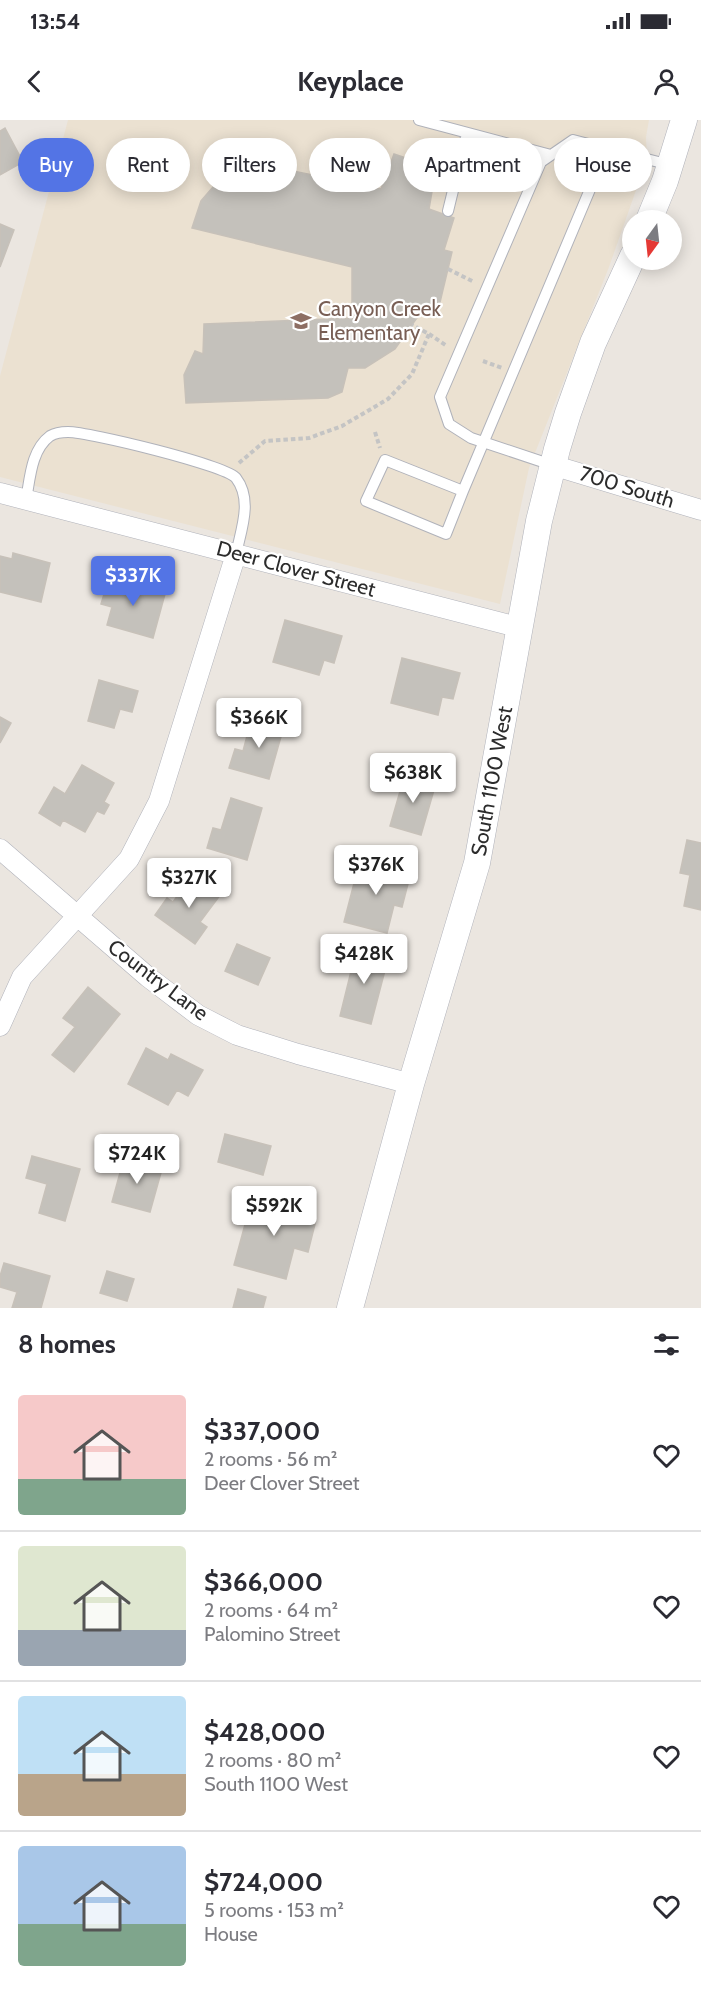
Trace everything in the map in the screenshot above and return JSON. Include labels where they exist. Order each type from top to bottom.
[{"type":"street","points":[[654,210],[684,120]]},
{"type":"street","name":"South 1100 West","points":[[350,1308],[411,1084],[477,863],[539,521],[552,465],[583,369],[626,270]]},
{"type":"street","name":"700 South","points":[[552,465],[701,510]]},
{"type":"street","name":"Deer Clover Street","points":[[0,493],[521,628]]},
{"type":"street","points":[[0,1026],[22,977],[129,859],[159,801],[236,554]]},
{"type":"street","name":"Country Lane","points":[[0,849],[148,977],[198,1014],[237,1035],[411,1084]]},
{"type":"lane","points":[[419,120],[551,155]]},
{"type":"lane","points":[[448,211],[467,133]]},
{"type":"lane","points":[[552,465],[471,438],[449,424],[440,397],[542,162],[554,153]]},
{"type":"lane","points":[[652,160],[670,165]]},
{"type":"lane","points":[[463,491],[385,460],[366,501],[446,534],[589,192]]},
{"type":"lane","points":[[26,500],[38,451],[50,436],[68,432],[92,435],[200,463],[227,472],[236,478],[244,497],[236,554]]},
{"type":"path","points":[[448,269],[475,282]]},
{"type":"path","points":[[412,325],[448,346]]},
{"type":"path","points":[[239,463],[265,441],[309,438],[342,426],[388,399],[412,374],[429,334]]},
{"type":"shaded area","name":"Canyon Creek Elementary","points":[[68,120],[649,120],[646,138],[554,138],[554,192],[635,192],[629,210],[622,210],[622,230],[609,267],[529,468],[500,604],[0,477],[0,376],[49,192],[94,192],[94,138],[63,138]]},
{"type":"building","points":[[5,128],[18,153],[18,165],[0,175],[0,131]]},
{"type":"building","name":"Canyon Creek Elementary","points":[[394,154],[403,157],[403,192],[432,192],[429,209],[454,218],[444,250],[452,252],[437,315],[421,312],[395,349],[365,368],[348,368],[342,392],[328,398],[186,403],[184,375],[195,351],[203,354],[204,324],[352,318],[352,267],[192,228],[201,201],[209,192],[297,192],[297,172],[309,174],[309,192],[391,192],[391,162]]},
{"type":"building","points":[[0,224],[14,230],[0,267]]},
{"type":"building","points":[[13,553],[50,563],[41,602],[0,592],[0,556],[12,559]]},
{"type":"building","points":[[109,578],[165,594],[153,638],[107,625],[112,607],[101,604]]},
{"type":"building","points":[[285,620],[342,636],[334,663],[324,660],[319,675],[273,662]]},
{"type":"building","points":[[402,658],[460,673],[453,699],[442,697],[438,715],[391,703]]},
{"type":"building","points":[[99,680],[138,691],[132,712],[120,709],[114,728],[88,721]]},
{"type":"building","points":[[0,717],[11,723],[0,743]]},
{"type":"building","points":[[252,717],[284,726],[269,779],[229,768],[235,749],[243,751]]},
{"type":"building","points":[[82,765],[114,783],[104,802],[109,805],[104,814],[97,811],[85,832],[63,820],[60,826],[39,813],[54,787],[65,794]]},
{"type":"building","points":[[405,774],[436,783],[421,835],[390,826]]},
{"type":"building","points":[[231,798],[262,808],[247,860],[207,848],[213,828],[221,830]]},
{"type":"building","points":[[687,840],[701,843],[701,910],[684,906],[690,875],[680,873]]},
{"type":"building","points":[[360,860],[411,872],[402,907],[394,905],[387,933],[344,922]]},
{"type":"building","points":[[193,874],[221,894],[200,922],[207,927],[195,944],[155,915],[167,898],[173,902]]},
{"type":"building","points":[[237,944],[270,958],[258,985],[225,971]]},
{"type":"building","points":[[357,947],[389,955],[371,1024],[340,1016]]},
{"type":"building","points":[[88,987],[120,1014],[74,1072],[52,1055],[75,1027],[63,1018]]},
{"type":"building","points":[[146,1048],[168,1060],[171,1054],[203,1070],[188,1096],[177,1090],[168,1105],[128,1084]]},
{"type":"building","points":[[225,1134],[271,1146],[263,1175],[218,1162]]},
{"type":"building","points":[[32,1156],[80,1169],[65,1221],[39,1213],[47,1184],[26,1178]]},
{"type":"building","points":[[124,1158],[162,1169],[150,1212],[112,1202]]},
{"type":"building","points":[[274,1193],[301,1200],[296,1219],[315,1224],[308,1252],[294,1248],[286,1279],[234,1265],[250,1206],[270,1211]]},
{"type":"building","points":[[4,1263],[50,1276],[41,1308],[12,1308],[17,1292],[0,1287],[0,1276]]},
{"type":"building","points":[[107,1271],[134,1279],[127,1301],[100,1293]]},
{"type":"building","points":[[238,1289],[266,1297],[263,1308],[233,1308]]},
{"type":"place","name":"Canyon Creek Elementary","points":[[301,321]]}]
